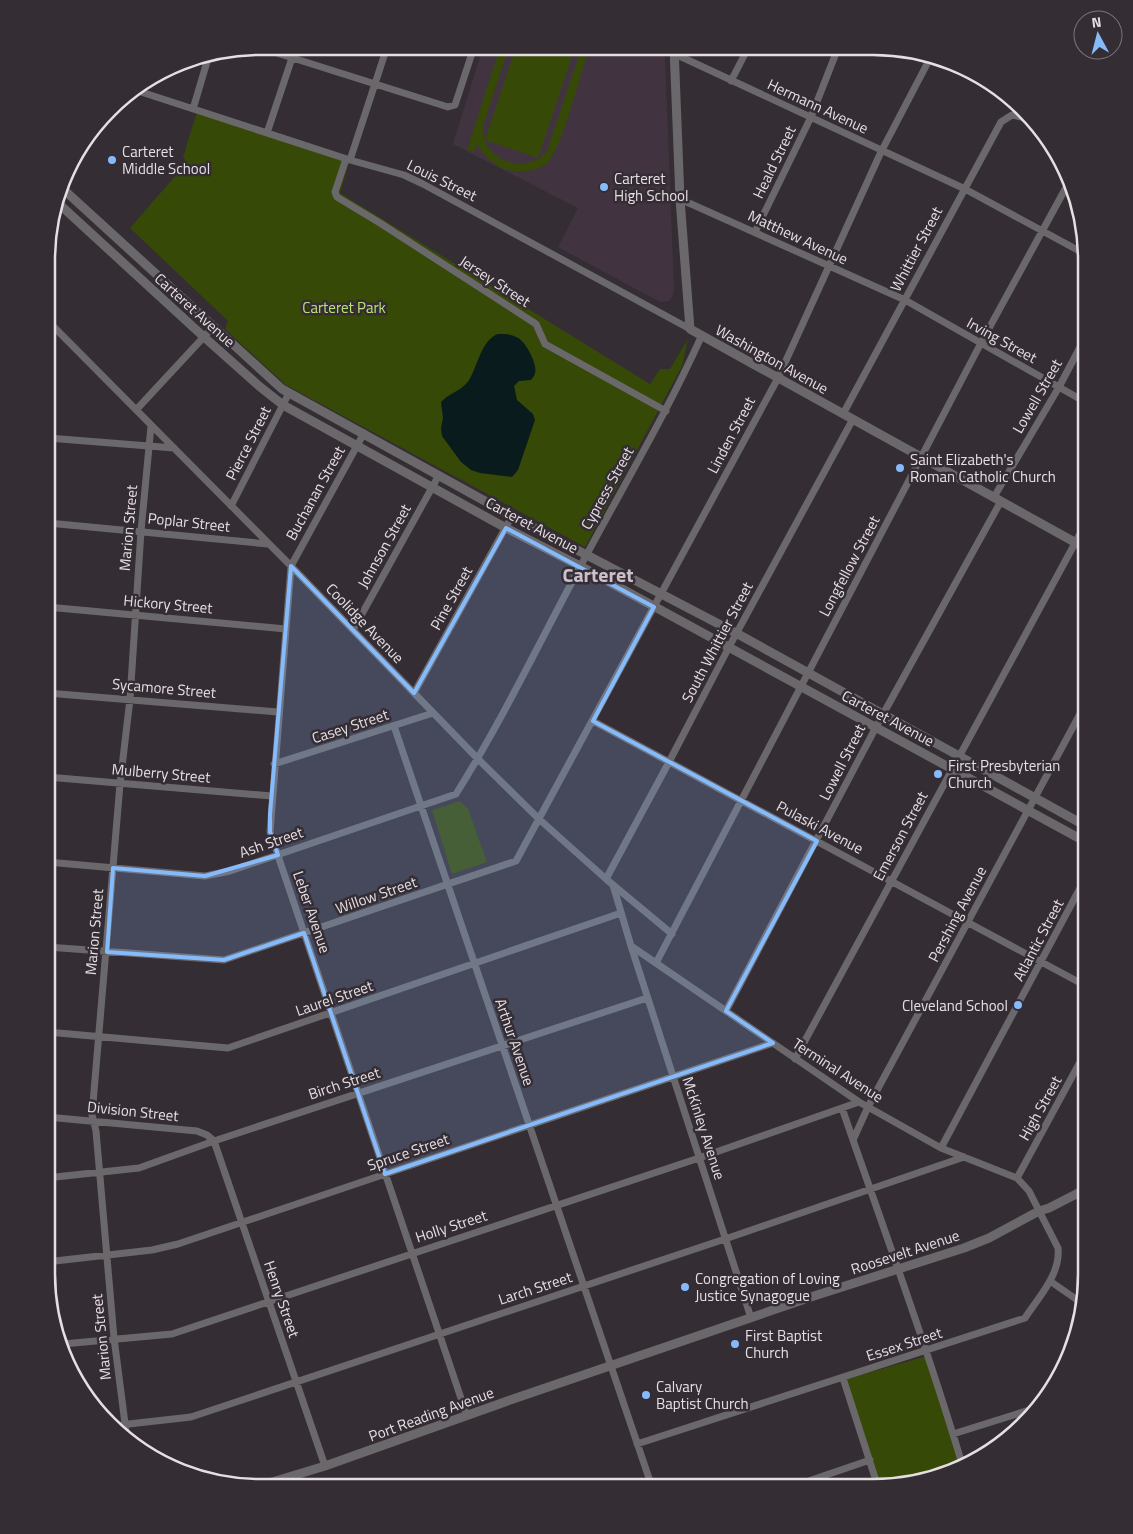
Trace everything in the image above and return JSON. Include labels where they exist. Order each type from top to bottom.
[{"type":"street","points":[[283,55],[448,107],[455,105],[471,55]]},
{"type":"street","points":[[267,133],[294,55]]},
{"type":"street","name":"Jersey Street","points":[[383,55],[335,192],[338,198],[380,222],[536,324],[545,344],[666,411]]},
{"type":"street","points":[[674,55],[680,199],[690,329]]},
{"type":"street","name":"Hermann Avenue","points":[[682,55],[731,81],[965,189],[1078,250]]},
{"type":"street","points":[[731,81],[744,55]]},
{"type":"street","name":"Heald Street","points":[[755,232],[811,117],[835,55]]},
{"type":"street","points":[[192,109],[207,62]]},
{"type":"street","name":"Linden Street","points":[[539,819],[778,378],[883,151],[927,62]]},
{"type":"street","name":"Louis Street","points":[[142,92],[348,159],[404,175],[690,329]]},
{"type":"street","name":"Whittier Street","points":[[843,414],[1001,122],[1012,115],[1019,117]]},
{"type":"street","name":"Longfellow Street","points":[[656,963],[981,343],[1065,189]]},
{"type":"street","name":"Carteret Avenue","points":[[67,192],[261,370],[289,393],[512,516],[736,633],[1078,822]]},
{"type":"street","name":"Matthew Avenue","points":[[680,199],[904,300]]},
{"type":"street","name":"Carteret Avenue","points":[[62,206],[204,337],[283,405],[1078,838]]},
{"type":"street","points":[[142,280],[152,269]]},
{"type":"street","name":"Irving Street","points":[[904,300],[1078,398]]},
{"type":"street","points":[[136,410],[214,326]]},
{"type":"street","name":"Coolidge Avenue","points":[[55,328],[539,819],[606,879],[672,934]]},
{"type":"street","name":"Washington Avenue","points":[[690,329],[1078,545]]},
{"type":"street","name":"Cypress Street","points":[[478,759],[580,566],[666,411],[702,335]]},
{"type":"street","name":"Lowell Street","points":[[726,1011],[1078,351]]},
{"type":"street","name":"Pierce Street","points":[[231,506],[289,393]]},
{"type":"street","name":"South Whittier Street","points":[[606,879],[670,762],[736,633],[853,419]]},
{"type":"street","name":"Marion Street","points":[[125,1428],[114,1338],[92,1115],[120,784],[130,699],[135,615],[152,426]]},
{"type":"street","name":"Buchanan Street","points":[[291,566],[364,433]]},
{"type":"street","points":[[55,439],[174,448]]},
{"type":"street","name":"Johnson Street","points":[[352,630],[439,475]]},
{"type":"street","name":"Pine Street","points":[[414,694],[512,516]]},
{"type":"street","name":"Poplar Street","points":[[55,524],[268,544]]},
{"type":"street","name":"Emerson Street","points":[[795,1058],[1078,537]]},
{"type":"street","name":"Leber Avenue","points":[[291,566],[270,832],[467,1416]]},
{"type":"street","name":"Hickory Street","points":[[55,608],[286,628]]},
{"type":"street","name":"Sycamore Street","points":[[55,694],[278,712]]},
{"type":"street","name":"Casey Street","points":[[274,764],[433,713]]},
{"type":"street","name":"Pershing Avenue","points":[[853,1140],[868,1107],[1078,716]]},
{"type":"street","name":"Pulaski Avenue","points":[[593,721],[1078,982]]},
{"type":"street","name":"Arthur Avenue","points":[[394,726],[649,1479]]},
{"type":"street","name":"Ash Street","points":[[55,863],[205,876],[230,871],[456,794],[478,759]]},
{"type":"street","name":"Mulberry Street","points":[[55,779],[272,796]]},
{"type":"street","name":"Willow Street","points":[[55,948],[224,960],[515,862],[539,819]]},
{"type":"street","name":"McKinley Avenue","points":[[613,885],[647,998],[751,1318]]},
{"type":"street","name":"Atlantic Street","points":[[941,1148],[1078,893]]},
{"type":"street","name":"Laurel Street","points":[[55,1033],[228,1048],[621,913]]},
{"type":"street","points":[[631,946],[656,963]]},
{"type":"street","name":"Terminal Avenue","points":[[656,963],[859,1102],[941,1148],[1018,1178]]},
{"type":"street","name":"Birch Street","points":[[55,1177],[139,1168],[357,1093],[647,998]]},
{"type":"street","name":"Spruce Street","points":[[55,1261],[152,1250],[178,1244],[773,1043]]},
{"type":"street","name":"High Street","points":[[1018,1178],[1078,1066]]},
{"type":"street","name":"Holly Street","points":[[67,1343],[172,1334],[699,1158],[859,1102]]},
{"type":"street","points":[[842,1108],[926,1351],[961,1459]]},
{"type":"street","name":"Division Street","points":[[55,1118],[197,1131],[214,1141]]},
{"type":"street","name":"Henry Street","points":[[214,1141],[325,1466]]},
{"type":"street","name":"Larch Street","points":[[121,1425],[191,1416],[725,1239],[964,1157]]},
{"type":"street","name":"Essex Street","points":[[637,1444],[1025,1318],[1050,1281],[1059,1258],[1058,1248],[1026,1187],[1018,1178]]},
{"type":"street","name":"Roosevelt Avenue","points":[[612,1366],[989,1238],[1039,1211],[1078,1193]]},
{"type":"street","points":[[1050,1281],[1076,1299]]},
{"type":"street","name":"Port Reading Avenue","points":[[282,1479],[325,1466],[524,1395],[612,1366]]},
{"type":"street","points":[[843,1378],[876,1479]]},
{"type":"street","points":[[953,1434],[1025,1411]]},
{"type":"street","points":[[814,1479],[870,1460]]},
{"type":"highlighted area","points":[[506,528],[654,607],[593,721],[817,841],[726,1011],[773,1043],[385,1174],[304,933],[224,960],[107,952],[113,868],[205,876],[278,855],[270,832],[270,814],[291,566],[414,693]]},
{"type":"shaded area","name":"Carteret High School","points":[[481,55],[661,55],[665,57],[674,290],[669,301],[660,302],[558,247],[578,208],[453,144]]},
{"type":"shaded area","points":[[498,334],[511,335],[521,340],[531,354],[535,365],[535,375],[531,380],[519,381],[514,386],[517,400],[533,414],[535,420],[518,470],[512,477],[471,470],[461,462],[442,436],[441,428],[443,418],[441,402],[466,384],[484,348],[492,337]]},
{"type":"green space","points":[[497,55],[506,55],[484,123],[484,135],[488,146],[495,154],[505,160],[527,163],[538,159],[547,151],[579,55],[586,55],[574,100],[558,145],[547,163],[527,171],[507,170],[488,158],[477,144],[474,152],[467,150]]},
{"type":"green space","points":[[513,55],[572,55],[538,158],[485,140]]},
{"type":"green space","name":"Carteret Park","points":[[197,112],[350,159],[340,193],[650,384],[660,369],[670,369],[688,339],[682,366],[585,547],[286,385],[225,329],[228,321],[130,228],[183,167],[185,158],[183,157]]},
{"type":"green space","points":[[460,801],[468,809],[487,862],[452,874],[432,810]]},
{"type":"green space","points":[[927,1356],[961,1459],[913,1475],[874,1479],[843,1380]]},
{"type":"place","name":"Carteret Middle School","points":[[112,160]]},
{"type":"place","name":"Carteret High School","points":[[604,187]]},
{"type":"place","name":"Saint Elizabeth's Roman Catholic Church","points":[[900,468]]},
{"type":"place","name":"First Presbyterian Church","points":[[938,774]]},
{"type":"place","name":"Cleveland School","points":[[1018,1005]]},
{"type":"place","name":"Congregation of Loving Justice Synagogue","points":[[685,1287]]},
{"type":"place","name":"First Baptist Church","points":[[735,1344]]},
{"type":"place","name":"Calvary Baptist Church","points":[[646,1395]]},
{"type":"district","name":"Carteret","points":[[598,574]]}]
